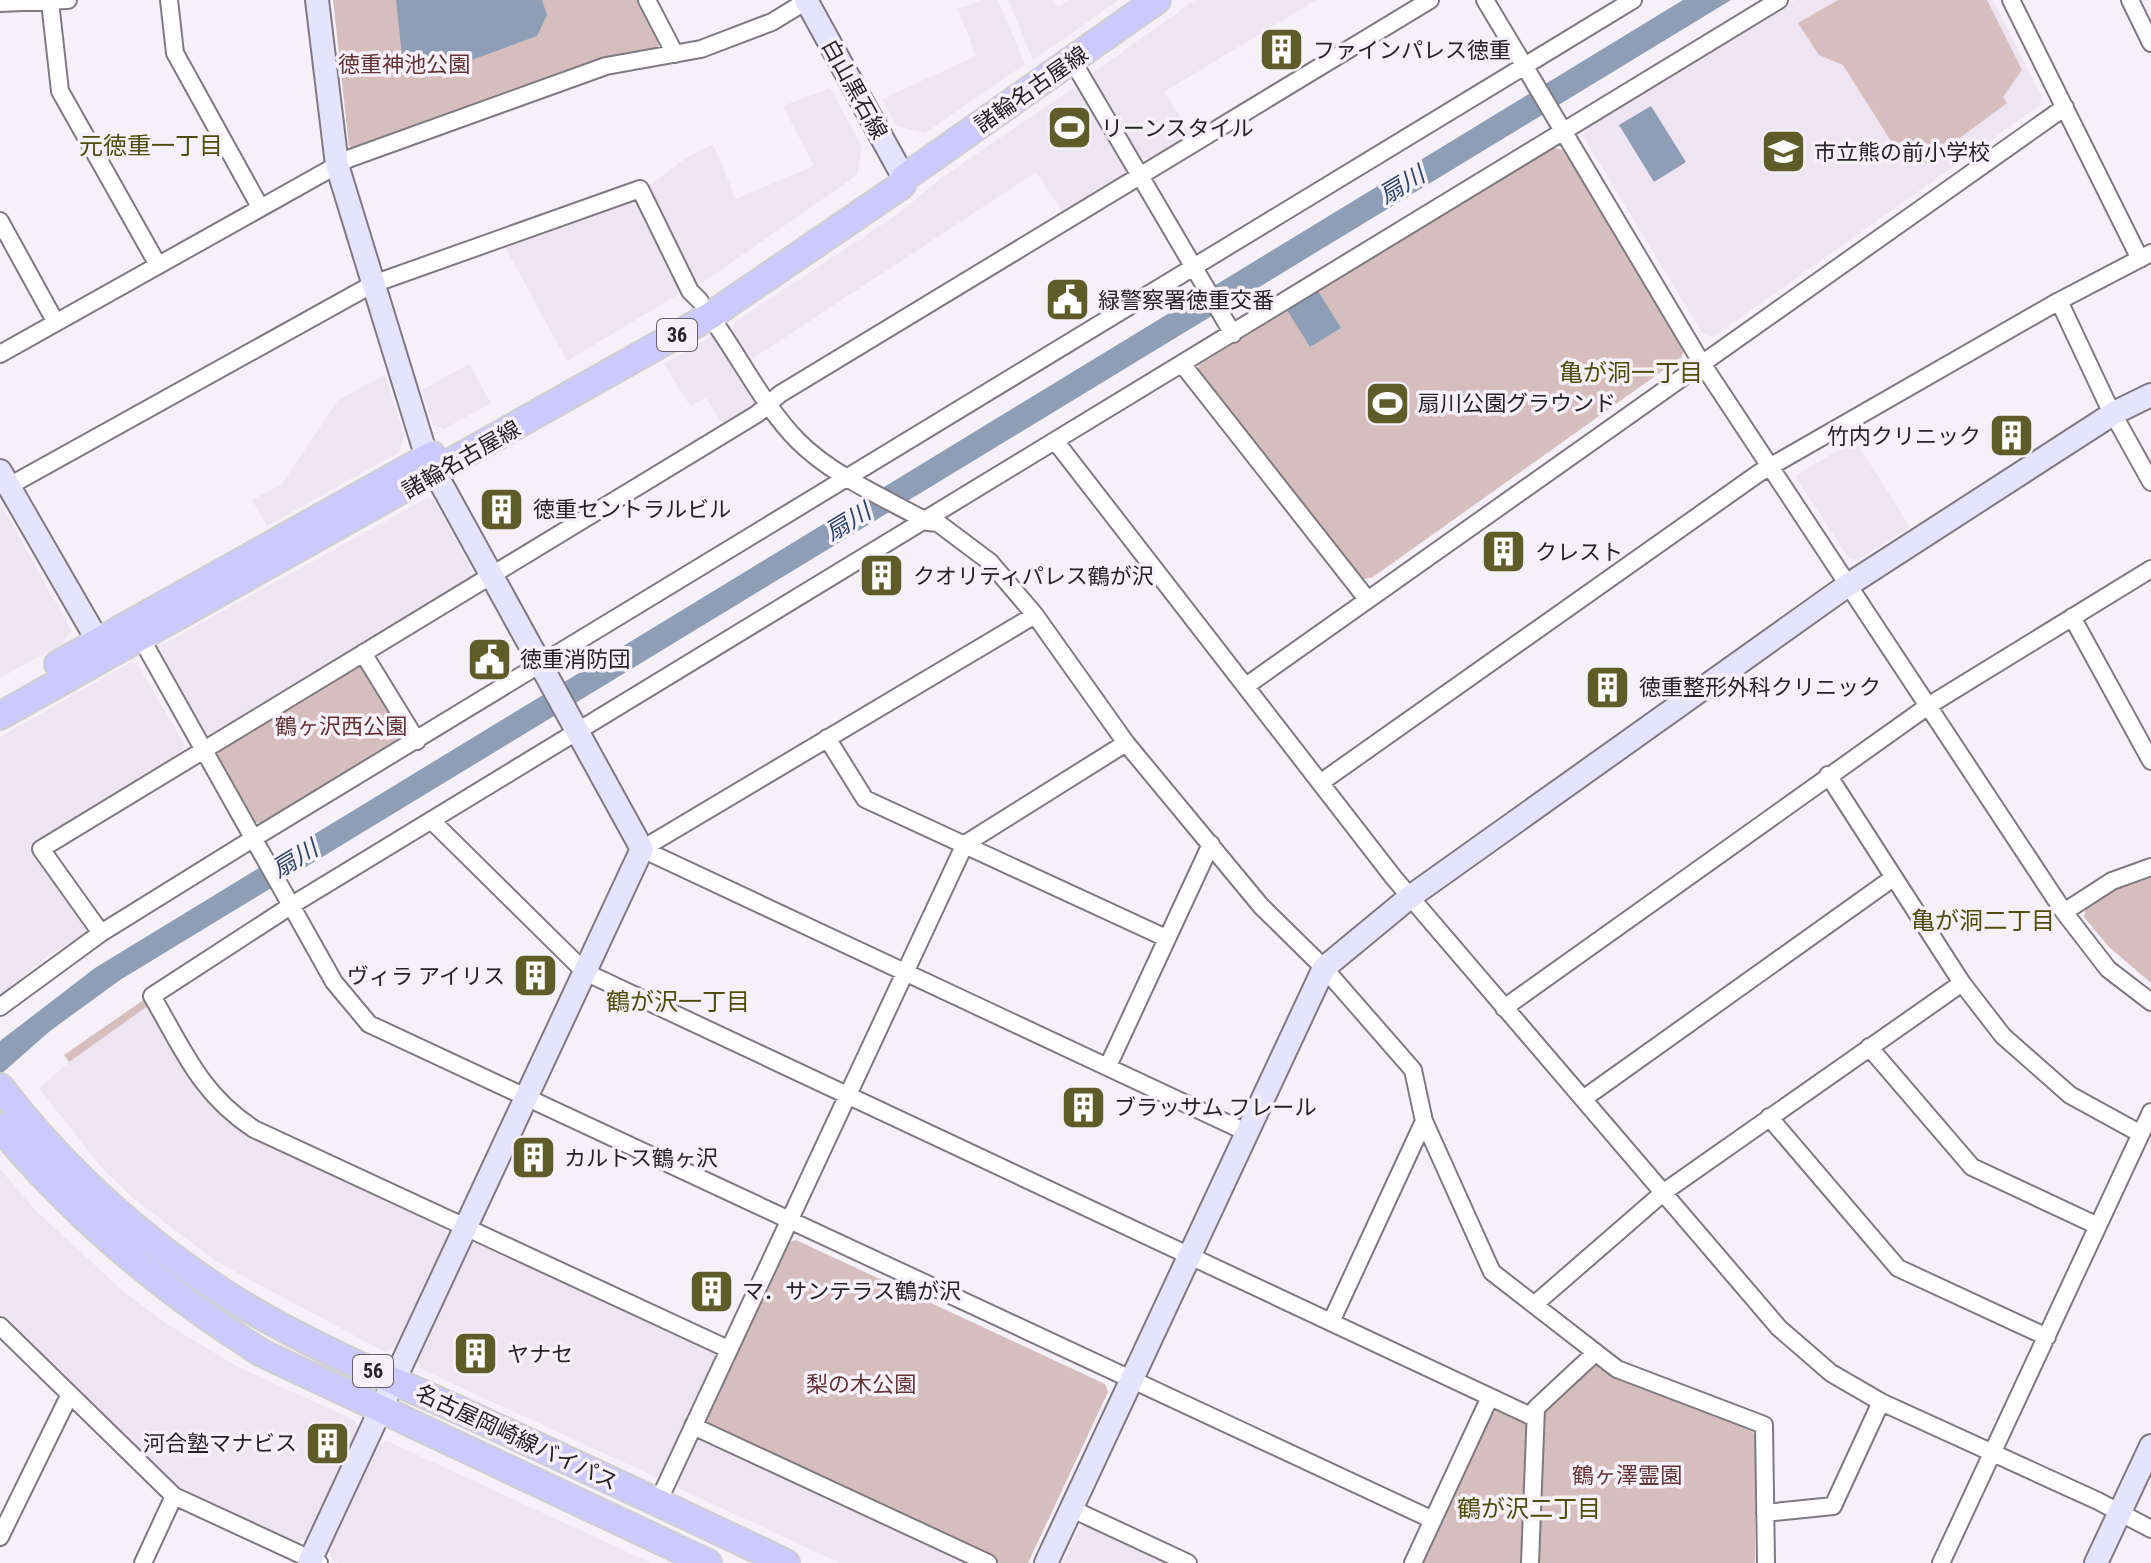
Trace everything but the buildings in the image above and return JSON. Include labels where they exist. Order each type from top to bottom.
[{"type":"main road","name":"諸輪名古屋線","points":[[0,716],[141,638],[705,308],[892,174],[904,178],[1157,0]]},
{"type":"main road","name":"諸輪名古屋線","points":[[0,698],[98,641],[431,466]]},
{"type":"main road","name":"名古屋岡崎線バイパス","points":[[6,1094],[55,1153],[159,1246],[243,1305],[393,1380],[786,1563]]},
{"type":"main road","name":"名古屋岡崎線バイパス","points":[[0,1127],[37,1172],[115,1246],[200,1314],[262,1353],[708,1563]]},
{"type":"street","points":[[0,3],[68,0]]},
{"type":"street","points":[[169,0],[175,53],[260,207]]},
{"type":"street","points":[[317,0],[337,165],[431,466],[642,849],[1246,1132]]},
{"type":"street","points":[[647,0],[675,54]]},
{"type":"street","points":[[0,354],[337,165],[606,66],[701,49],[772,22],[807,0]]},
{"type":"street","name":"白山黒石線","points":[[807,0],[904,178]]},
{"type":"street","points":[[101,933],[41,849],[757,414],[767,404],[1141,173],[1430,0]]},
{"type":"street","points":[[1485,0],[1701,362],[2064,912],[2108,969],[2151,1002]]},
{"type":"street","points":[[0,1007],[101,933],[254,838],[417,741],[546,675],[849,477],[1633,0]]},
{"type":"street","points":[[728,1349],[276,1140],[224,1109],[204,1086],[152,996],[292,905],[432,821],[572,723],[928,522],[1779,0]]},
{"type":"street","points":[[1320,783],[1770,466],[2059,301],[2146,256],[2011,0]]},
{"type":"street","points":[[2130,0],[2151,43]]},
{"type":"street","points":[[50,2],[60,91],[158,265]]},
{"type":"street","points":[[1072,60],[1197,267],[1233,334]]},
{"type":"street","points":[[1246,686],[2065,107]]},
{"type":"street","points":[[98,641],[5,479],[373,284],[640,189],[690,291],[705,308],[767,404],[799,442],[849,477],[928,522],[938,523],[990,562],[1035,615],[1126,743],[1261,906],[1324,968],[1413,1070],[1424,1121],[1492,1272],[1617,1369],[1764,1425],[1766,1563]]},
{"type":"street","points":[[0,221],[55,321]]},
{"type":"street","points":[[2059,301],[2151,482]]},
{"type":"street","points":[[1183,365],[1367,599]]},
{"type":"street","points":[[1046,1563],[1324,968],[1410,897],[1848,585],[2114,413],[2151,395]]},
{"type":"street","points":[[1056,442],[1410,897],[1779,1328],[1831,1373],[1881,1402],[2121,1512],[2151,1529]]},
{"type":"street","points":[[1504,1008],[1928,706],[2151,569]]},
{"type":"street","points":[[0,1326],[174,1496],[313,1562],[393,1380],[642,849],[1035,615]]},
{"type":"street","points":[[2072,617],[2151,761]]},
{"type":"street","points":[[141,638],[334,982],[369,1024],[526,1100],[1433,1520]]},
{"type":"street","points":[[363,653],[417,741]]},
{"type":"street","points":[[827,738],[865,799],[1166,938]]},
{"type":"street","points":[[658,1502],[965,844],[1126,743]]},
{"type":"street","points":[[1828,775],[1962,983],[2003,1036],[2070,1095],[2141,1134]]},
{"type":"street","points":[[432,821],[585,972],[1535,1418]]},
{"type":"street","points":[[1108,1066],[1211,844]]},
{"type":"street","points":[[2064,912],[2112,881],[2151,867]]},
{"type":"street","points":[[1583,1099],[1893,878]]},
{"type":"street","points":[[1535,1304],[1664,1192],[1962,983]]},
{"type":"street","points":[[1869,1047],[1972,1167],[2098,1226]]},
{"type":"street","points":[[1941,1563],[2151,1112]]},
{"type":"street","points":[[1769,1117],[1898,1268],[2047,1337]]},
{"type":"street","points":[[1331,1322],[1424,1121]]},
{"type":"street","points":[[1530,1563],[1536,1408],[1594,1354]]},
{"type":"street","points":[[0,1537],[70,1394]]},
{"type":"street","points":[[1413,1563],[1490,1397]]},
{"type":"street","points":[[1765,1513],[1833,1506],[1881,1402]]},
{"type":"street","points":[[693,1426],[988,1563]]},
{"type":"street","points":[[2096,1563],[2151,1446]]},
{"type":"street","points":[[143,1563],[174,1496]]},
{"type":"street","points":[[1072,1509],[1188,1563]]},
{"type":"shaded area","points":[[982,0],[998,0],[1025,64],[925,133],[897,126],[882,99],[976,56],[958,9]]},
{"type":"shaded area","points":[[1008,0],[1052,0],[1058,7],[1070,0],[1119,0],[1033,60]]},
{"type":"shaded area","points":[[1195,0],[1316,0],[1164,92],[1192,135],[1152,158],[1138,157],[1091,82],[1094,72]]},
{"type":"shaded area","name":"市立熊の前小学校","points":[[1795,0],[1993,0],[2041,95],[2040,105],[1713,337],[1703,334],[1583,136],[1586,129]]},
{"type":"shaded area","points":[[830,88],[862,147],[857,175],[702,283],[691,280],[647,187],[686,158],[713,144],[736,199],[814,166],[783,106]]},
{"type":"shaded area","points":[[1072,89],[1081,90],[1127,165],[1124,177],[1063,213],[1036,172],[749,361],[731,335],[735,322],[898,214],[937,181]]},
{"type":"shaded area","points":[[629,198],[638,201],[679,286],[679,294],[567,361],[504,245]]},
{"type":"shaded area","points":[[714,335],[755,398],[754,406],[723,425],[706,398],[690,406],[664,364]]},
{"type":"shaded area","points":[[469,364],[491,403],[444,429],[433,425],[422,390]]},
{"type":"shaded area","points":[[385,375],[404,434],[399,452],[267,526],[252,500],[282,484],[338,400]]},
{"type":"shaded area","points":[[1855,440],[1910,527],[1858,560],[1849,558],[1795,476]]},
{"type":"shaded area","points":[[427,498],[434,500],[472,570],[470,578],[214,736],[202,734],[159,655],[162,645]]},
{"type":"shaded area","points":[[0,502],[71,630],[62,644],[0,678]]},
{"type":"shaded area","points":[[131,662],[138,665],[184,744],[182,752],[29,846],[87,925],[85,933],[45,958],[0,996],[0,737]]},
{"type":"shaded area","points":[[149,1005],[200,1090],[220,1113],[251,1134],[445,1225],[449,1240],[396,1346],[385,1352],[217,1262],[133,1198],[101,1167],[39,1088],[89,1045]]},
{"type":"shaded area","points":[[0,1169],[35,1210],[125,1293],[165,1323],[238,1367],[354,1420],[358,1427],[307,1538],[297,1543],[179,1488],[0,1315]]},
{"type":"shaded area","points":[[480,1242],[713,1351],[715,1359],[660,1479],[421,1369],[418,1360],[472,1245]]},
{"type":"shaded area","points":[[703,1436],[974,1563],[840,1563],[674,1486],[695,1439]]},
{"type":"shaded area","points":[[387,1441],[651,1563],[338,1563],[332,1560],[329,1551],[379,1444]]},
{"type":"shaded area","points":[[1088,1525],[1170,1563],[1063,1563],[1079,1528]]},
{"type":"green space","name":"徳重神池公園","points":[[333,0],[638,0],[660,40],[657,51],[354,149],[349,146]]},
{"type":"green space","points":[[1838,0],[1987,0],[2022,70],[2003,97],[2007,103],[1926,163],[1899,154],[1843,65],[1819,55],[1798,23]]},
{"type":"green space","points":[[1551,147],[1563,150],[1685,347],[1682,357],[1373,577],[1361,580],[1199,375],[1199,365]]},
{"type":"green space","name":"鶴ヶ沢西公園","points":[[357,665],[365,667],[405,732],[403,741],[263,824],[255,822],[217,757],[220,749]]},
{"type":"green space","points":[[2151,875],[2151,983],[2109,947],[2084,917],[2086,908],[2117,887]]},
{"type":"green space","points":[[145,999],[149,1005],[69,1062],[64,1055]]},
{"type":"green space","name":"梨の木公園","points":[[796,1240],[1105,1384],[1108,1392],[1028,1563],[1000,1563],[707,1427],[705,1419],[787,1243]]},
{"type":"green space","name":"鶴ヶ澤霊園","points":[[1599,1365],[1633,1384],[1751,1429],[1755,1435],[1755,1563],[1535,1563],[1541,1410],[1589,1366]]},
{"type":"green space","points":[[1501,1410],[1529,1426],[1523,1563],[1422,1563],[1492,1413]]},
{"type":"water","points":[[396,0],[542,0],[547,15],[537,36],[425,77],[411,72],[402,55]]},
{"type":"water","name":"扇川","points":[[1683,0],[1731,0],[120,980],[50,1031],[0,1075],[0,1041],[95,968]]},
{"type":"water","points":[[1651,106],[1686,162],[1654,182],[1619,125]]},
{"type":"water","points":[[1318,291],[1341,328],[1310,347],[1287,310]]},
{"type":"place","name":"ファインパレス徳重","points":[[1282,50]]},
{"type":"place","name":"リーンスタイル","points":[[1070,128]]},
{"type":"place","name":"市立熊の前小学校","points":[[1783,152]]},
{"type":"place","name":"緑警察署徳重交番","points":[[1067,300]]},
{"type":"place","name":"扇川公園グラウンド","points":[[1387,403]]},
{"type":"place","name":"竹内クリニック","points":[[2012,436]]},
{"type":"place","name":"徳重セントラルビル","points":[[502,509]]},
{"type":"place","name":"クレスト","points":[[1504,552]]},
{"type":"place","name":"クオリティパレス鶴が沢","points":[[882,576]]},
{"type":"place","name":"徳重消防団","points":[[489,659]]},
{"type":"place","name":"徳重整形外科クリニック","points":[[1608,687]]},
{"type":"place","name":"ヴィラ アイリス","points":[[536,976]]},
{"type":"place","name":"ブラッサム フレール","points":[[1083,1107]]},
{"type":"place","name":"カルトス鶴ヶ沢","points":[[533,1158]]},
{"type":"place","name":"マ．サンテラス鶴が沢","points":[[711,1291]]},
{"type":"place","name":"ヤナセ","points":[[476,1354]]},
{"type":"place","name":"河合塾マナビス","points":[[328,1443]]},
{"type":"district","name":"元徳重一丁目","points":[[151,146]]},
{"type":"district","name":"亀が洞一丁目","points":[[1631,373]]},
{"type":"district","name":"亀が洞二丁目","points":[[1983,921]]},
{"type":"district","name":"鶴が沢一丁目","points":[[678,1002]]},
{"type":"district","name":"鶴が沢二丁目","points":[[1529,1509]]}]
